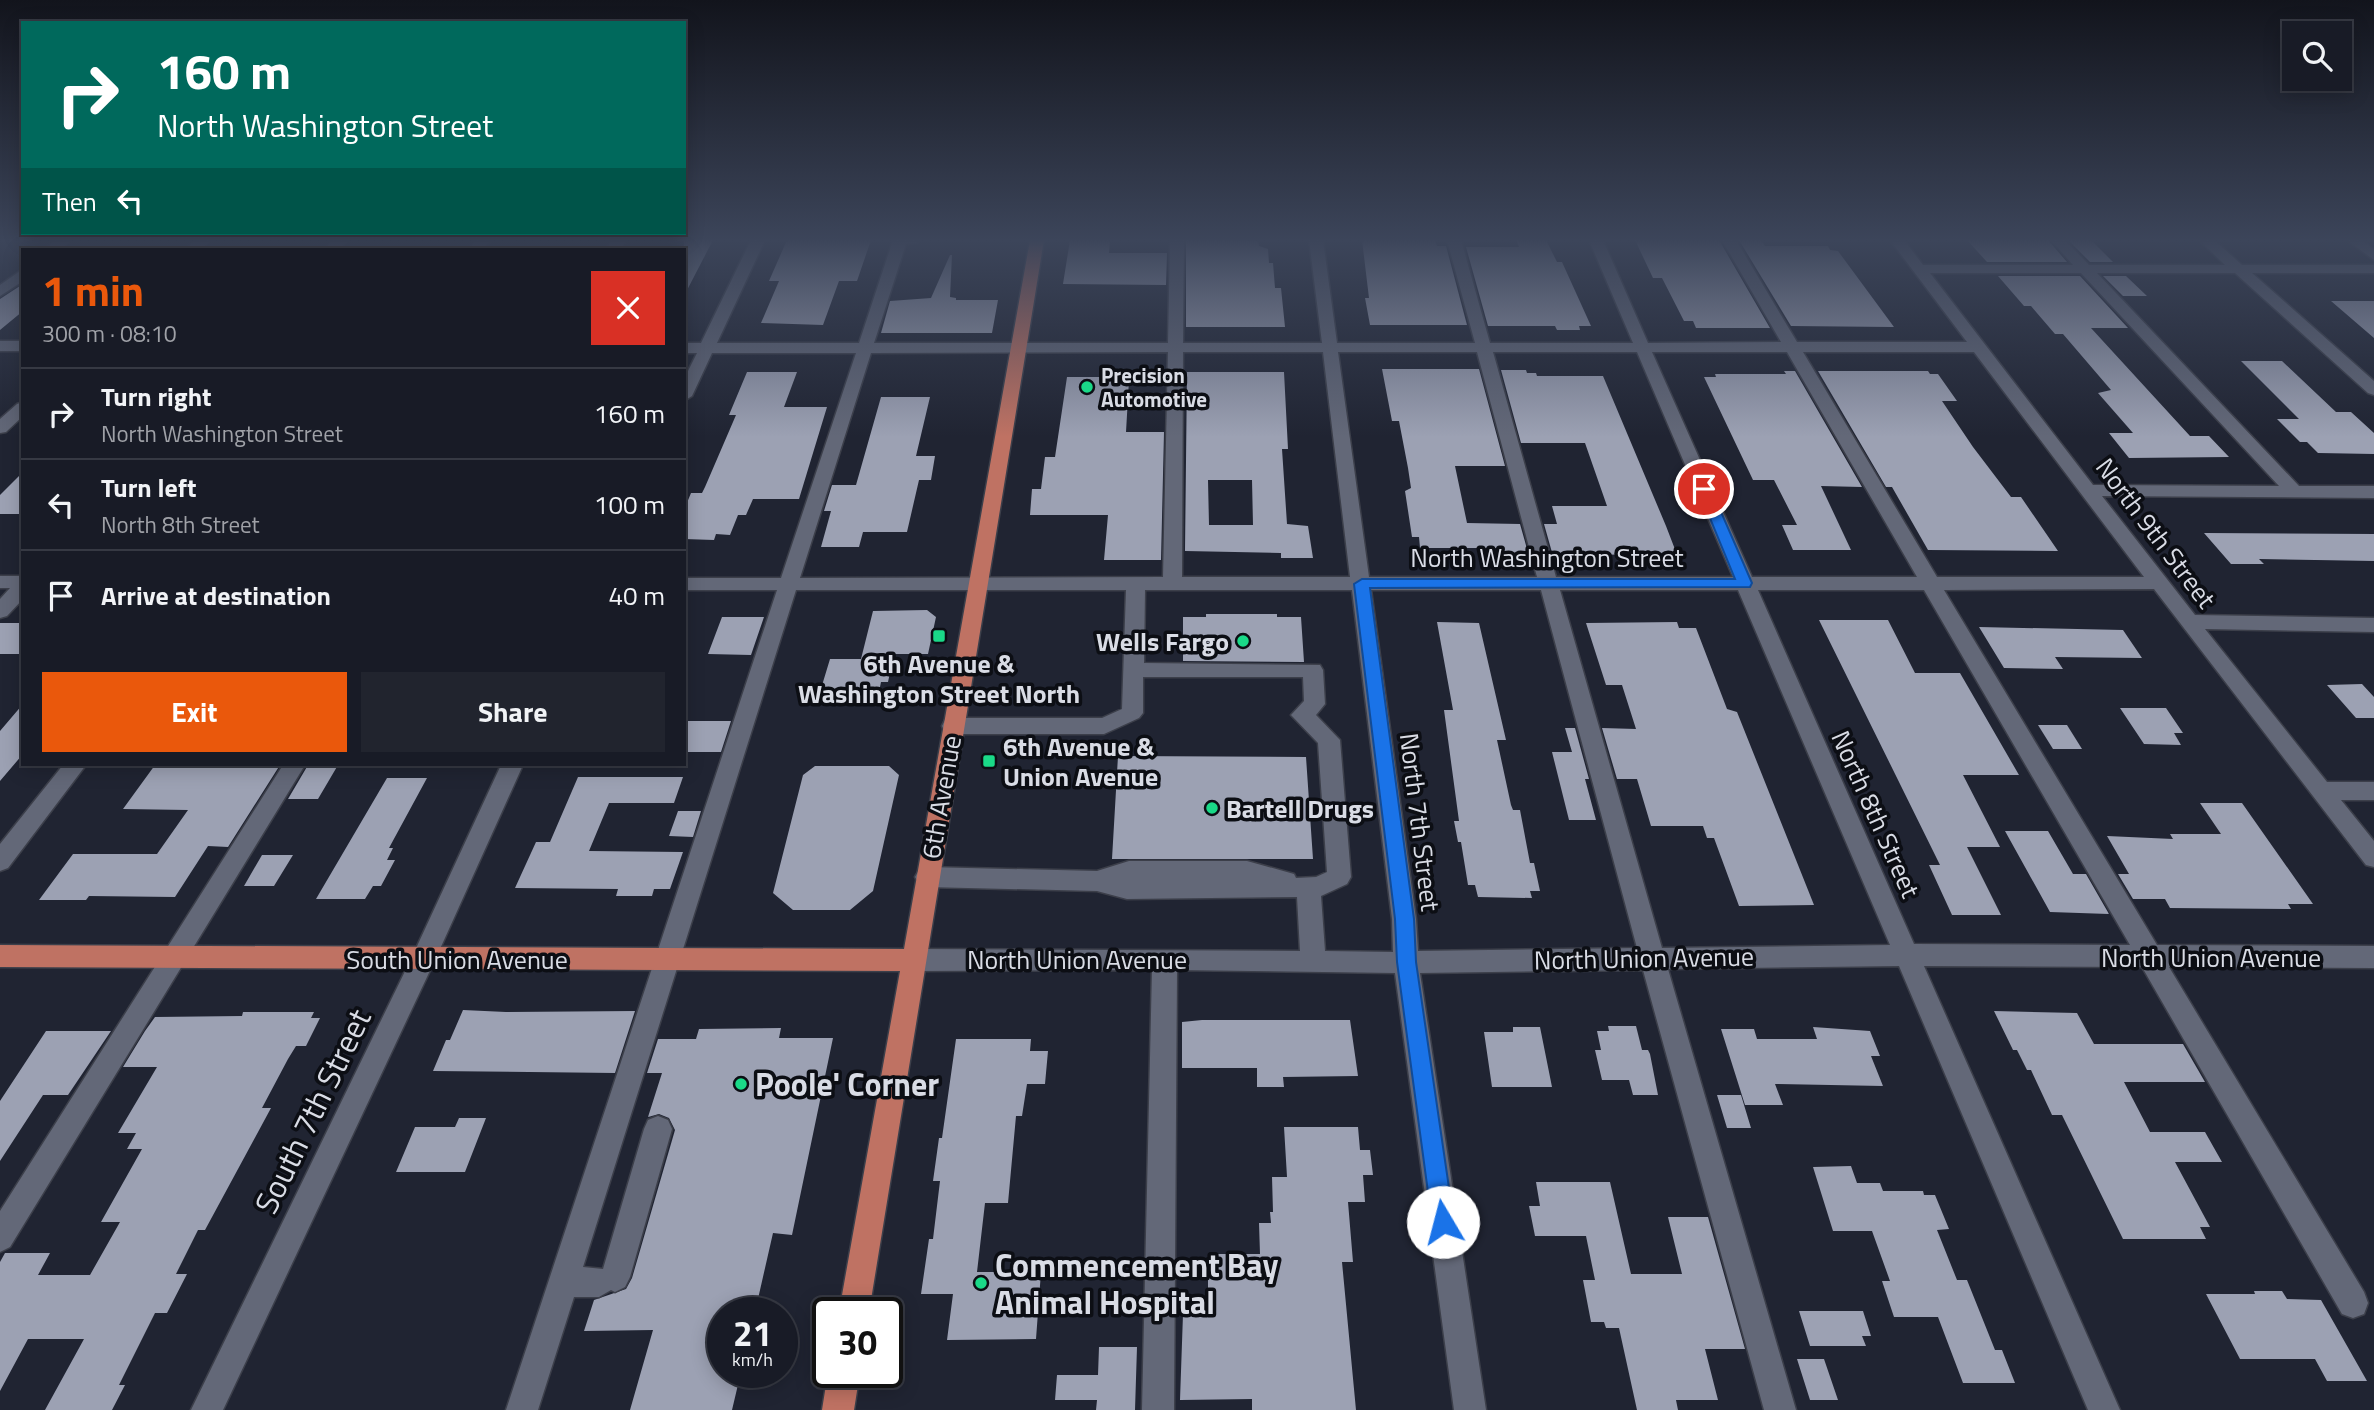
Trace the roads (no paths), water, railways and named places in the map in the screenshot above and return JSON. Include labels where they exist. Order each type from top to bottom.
[{"type":"main road","name":"6th Avenue","points":[[857,1297],[1026,306]]},
{"type":"main road","name":"South Union Avenue","points":[[0,956],[423,960],[914,960]]},
{"type":"main road","points":[[838,1410],[841,1388]]},
{"type":"street","points":[[686,392],[727,306]]},
{"type":"street","points":[[522,1410],[879,306]]},
{"type":"street","points":[[1172,584],[1176,306]]},
{"type":"street","name":"North 7th Street","points":[[1326,306],[1404,919],[1406,962],[1470,1410]]},
{"type":"street","points":[[1472,306],[1651,958],[1780,1410]]},
{"type":"street","name":"North 8th Street","points":[[1626,306],[2104,1410]]},
{"type":"street","points":[[1767,306],[2353,1303]]},
{"type":"street","name":"North 9th Street","points":[[1947,306],[2189,622],[2374,858]]},
{"type":"street","points":[[2120,306],[2295,492]]},
{"type":"street","points":[[2279,306],[2374,390]]},
{"type":"street","points":[[0,346],[21,346]]},
{"type":"street","points":[[686,348],[1978,347]]},
{"type":"street","points":[[2347,366],[2374,366]]},
{"type":"street","points":[[0,428],[21,409]]},
{"type":"street","points":[[2088,490],[2374,492]]},
{"type":"street","points":[[0,582],[21,584]]},
{"type":"street","name":"North Washington Street","points":[[686,584],[2159,583]]},
{"type":"street","points":[[953,726],[1104,726],[1132,713],[1136,584]]},
{"type":"street","points":[[0,611],[21,586]]},
{"type":"street","points":[[2189,622],[2374,625]]},
{"type":"street","points":[[927,877],[1097,881],[1128,889],[1318,887],[1339,877],[1329,740],[1303,715],[1315,704],[1313,670],[1133,670]]},
{"type":"street","points":[[0,860],[74,766]]},
{"type":"street","points":[[0,1237],[293,766]]},
{"type":"street","name":"South 7th Street","points":[[207,1410],[423,960],[512,766]]},
{"type":"street","points":[[2321,791],[2374,791]]},
{"type":"street","points":[[1308,887],[1313,961]]},
{"type":"street","name":"North Union Avenue","points":[[914,960],[1406,962],[1907,955],[2374,957]]},
{"type":"street","points":[[1158,1410],[1165,959]]},
{"type":"street","points":[[563,1282],[607,1279],[658,1129]]},
{"type":"place","name":"Precision Automotive","points":[[1087,387]]},
{"type":"place","name":"6th Avenue & Washington Street North","points":[[939,636]]},
{"type":"place","name":"Wells Fargo","points":[[1243,641]]},
{"type":"place","name":"6th Avenue & Union Avenue","points":[[989,761]]},
{"type":"place","name":"Bartell Drugs","points":[[1212,808]]},
{"type":"place","name":"Poole' Corner","points":[[741,1084]]},
{"type":"place","name":"Commencement Bay Animal Hospital","points":[[981,1283]]}]
